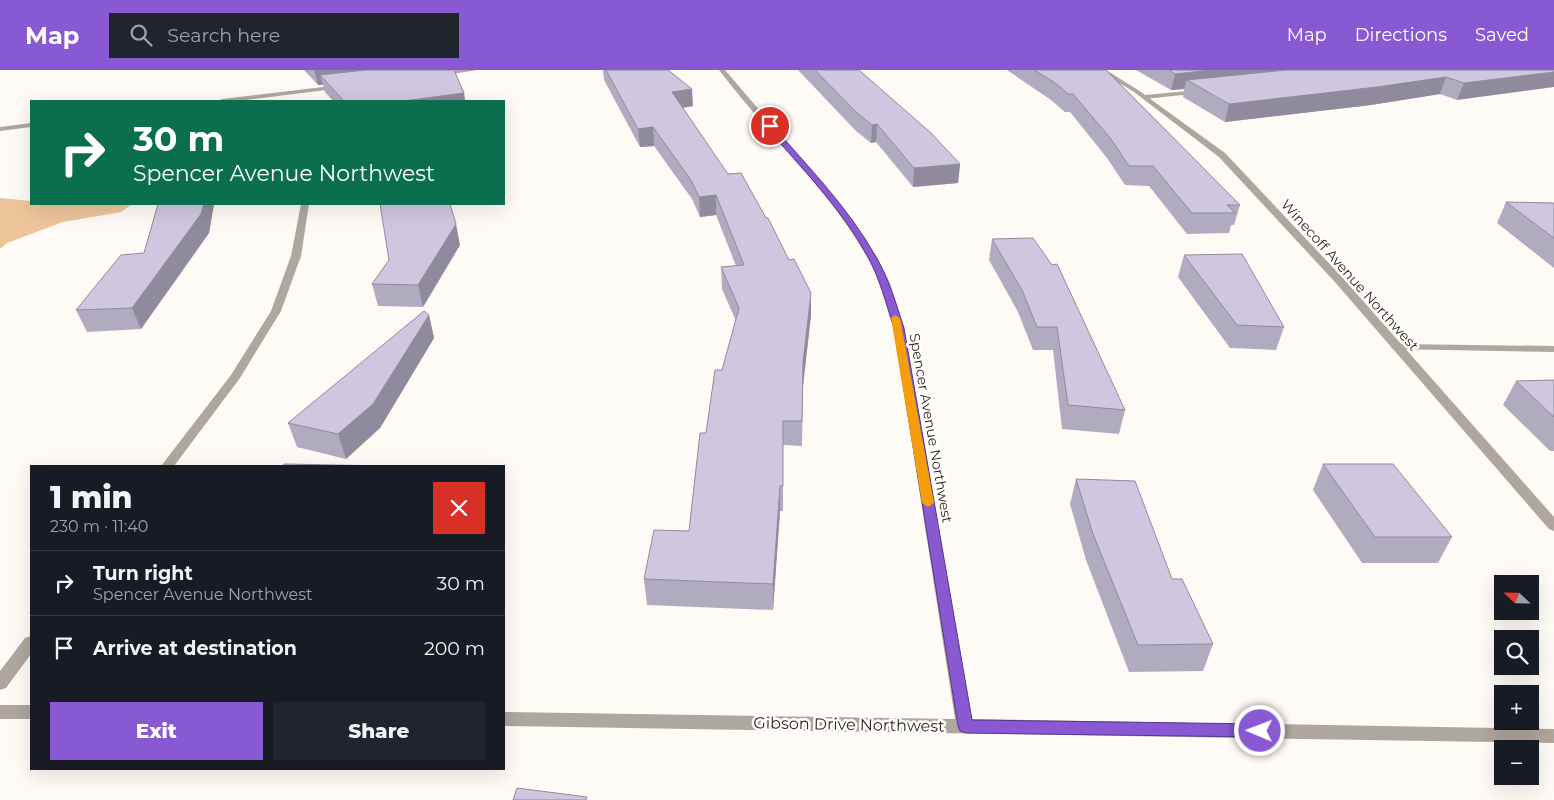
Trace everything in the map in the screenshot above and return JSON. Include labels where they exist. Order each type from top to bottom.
[{"type":"street","points":[[426,76],[474,70]]},
{"type":"street","name":"Spencer Avenue Northwest","points":[[722,70],[841,211],[872,256],[885,283],[899,328],[966,726]]},
{"type":"street","name":"Winecoff Avenue Northwest","points":[[1101,70],[1145,97],[1222,155],[1338,279],[1554,526]]},
{"type":"street","points":[[230,100],[351,85]]},
{"type":"street","points":[[1145,97],[1212,90]]},
{"type":"street","points":[[285,93],[287,100]]},
{"type":"street","points":[[0,129],[30,125]]},
{"type":"street","points":[[168,465],[236,376],[276,311],[296,256],[305,205]]},
{"type":"street","points":[[1396,347],[1554,349]]},
{"type":"street","points":[[0,683],[30,643]]},
{"type":"street","points":[[0,712],[30,712]]},
{"type":"street","name":"Gibson Drive Northwest","points":[[505,719],[1554,736]]},
{"type":"shaded area","points":[[0,198],[30,201],[30,205],[131,205],[121,212],[63,222],[7,243],[0,249]]},
{"type":"building","points":[[366,70],[454,70],[464,93],[412,100],[343,100],[320,75]]},
{"type":"building","points":[[606,70],[668,70],[692,89],[672,92],[728,174],[741,173],[766,218],[768,218],[789,260],[794,259],[811,293],[803,362],[802,421],[783,421],[783,486],[780,486],[773,584],[644,579],[654,530],[689,531],[700,433],[706,433],[715,370],[722,370],[739,308],[721,267],[744,265],[716,195],[699,197],[691,180],[653,127],[638,129]]},
{"type":"building","points":[[815,70],[859,70],[931,133],[960,164],[914,168],[877,124],[872,125],[857,113]]},
{"type":"building","points":[[1034,70],[1106,70],[1240,205],[1227,205],[1235,213],[1192,213],[1153,166],[1129,166],[1111,139],[1073,94],[1068,94],[1054,82]]},
{"type":"building","points":[[1169,70],[1211,70],[1175,74]]},
{"type":"building","points":[[1286,70],[1554,70],[1554,72],[1464,83],[1446,77],[1229,104],[1187,80]]},
{"type":"building","points":[[1506,202],[1554,203],[1554,238]]},
{"type":"building","points":[[158,205],[204,205],[201,214],[132,308],[76,310],[121,255],[144,253]]},
{"type":"building","points":[[380,205],[450,205],[456,224],[418,285],[372,284],[389,260]]},
{"type":"building","points":[[1033,238],[1052,265],[1057,264],[1125,410],[1068,405],[1057,327],[1037,327],[1022,290],[992,239]]},
{"type":"building","points":[[1242,254],[1284,327],[1237,325],[1184,255]]},
{"type":"building","points":[[424,311],[429,315],[373,404],[338,434],[288,423]]},
{"type":"building","points":[[1554,380],[1554,417],[1516,381]]},
{"type":"building","points":[[284,464],[334,465],[284,465]]},
{"type":"building","points":[[1323,464],[1393,464],[1452,537],[1375,537]]},
{"type":"building","points":[[1076,479],[1135,481],[1172,579],[1182,579],[1213,644],[1138,645],[1093,534]]},
{"type":"building","points":[[517,788],[587,797],[586,800],[513,800]]},
{"type":"slow traffic","points":[[895,318],[899,328],[928,503]]},
{"type":"route","points":[[770,126],[841,211],[872,256],[885,283],[899,328],[966,726],[1260,731]]}]
